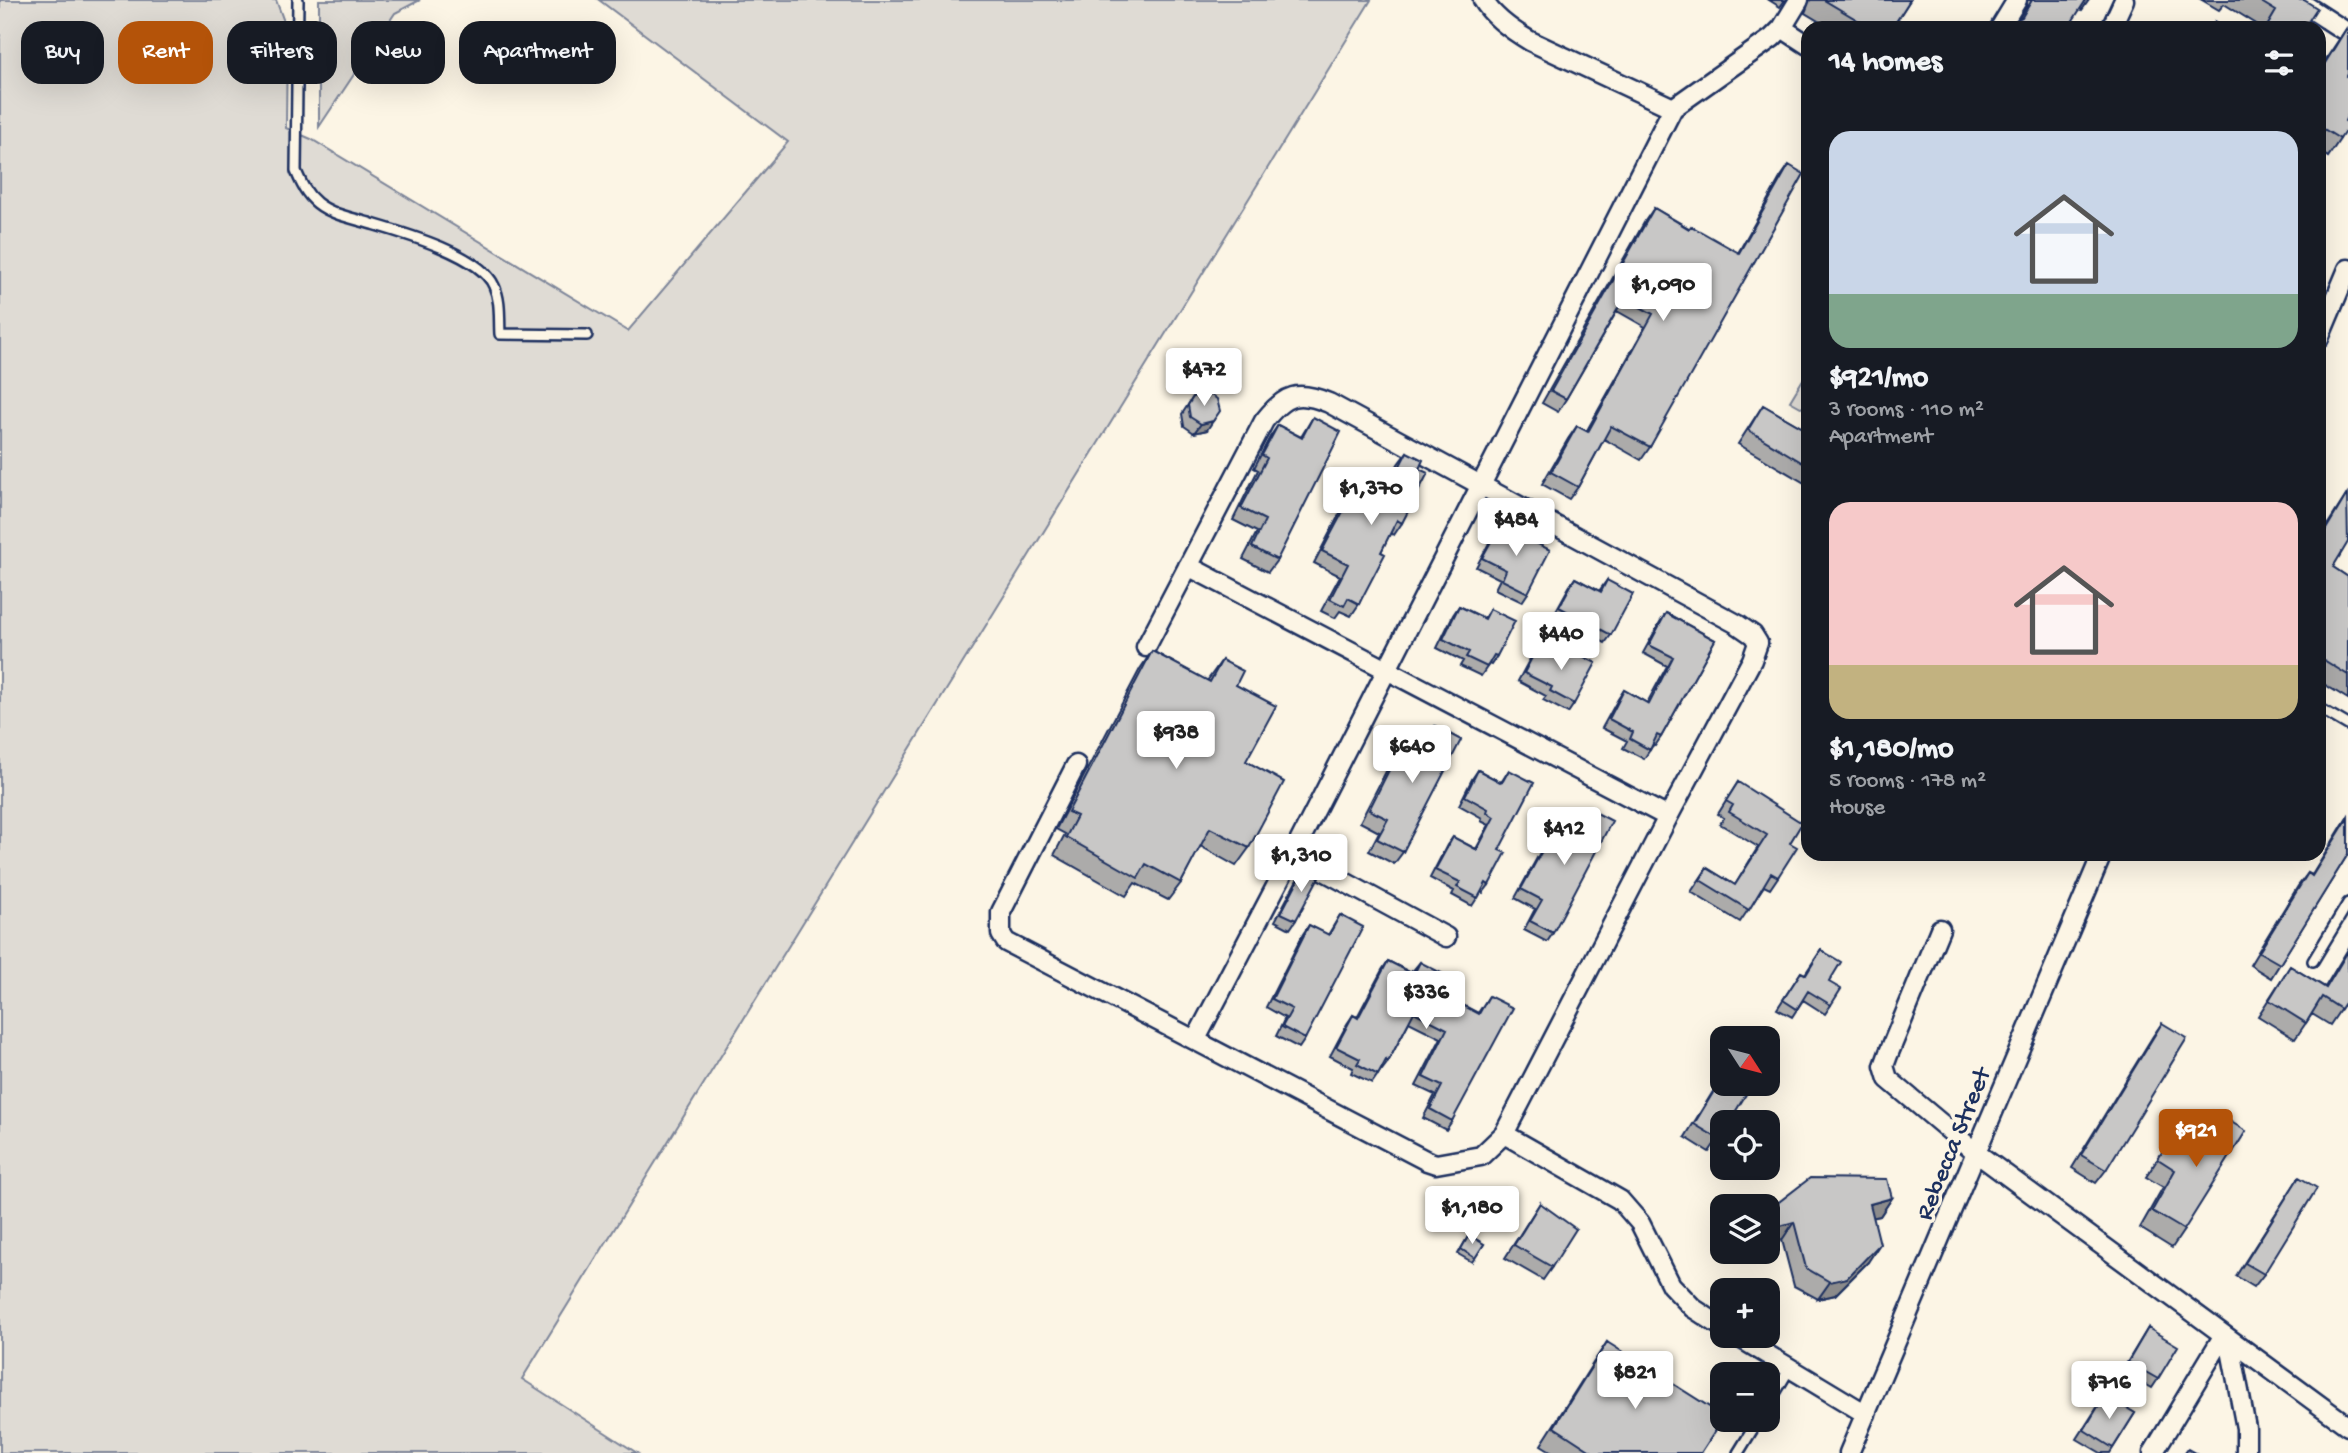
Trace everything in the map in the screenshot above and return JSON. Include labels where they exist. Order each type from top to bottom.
[{"type":"street","points":[[1483,0],[1500,19],[1530,41],[1672,108]]},
{"type":"street","points":[[1196,1039],[1388,669],[1672,108],[1751,55],[1782,28],[1799,0]]},
{"type":"street","points":[[2004,21],[2017,0]]},
{"type":"street","points":[[2114,21],[2124,0]]},
{"type":"street","points":[[2297,0],[2348,33]]},
{"type":"street","points":[[1782,28],[1801,40]]},
{"type":"street","points":[[2326,321],[2348,269]]},
{"type":"street","points":[[1076,765],[1001,912],[1001,934],[1006,942],[1432,1163],[1481,1156],[1504,1134],[1757,648],[1756,638],[1737,624],[1329,403],[1316,397],[1294,396],[1277,405],[1264,421],[1146,647]]},
{"type":"street","points":[[1188,566],[1668,817]]},
{"type":"street","points":[[1293,854],[1446,937]]},
{"type":"street","name":"Rebecca Street","points":[[1849,1453],[2099,861]]},
{"type":"street","points":[[1940,929],[1884,1066],[1888,1079],[1975,1152],[2348,1426]]},
{"type":"street","points":[[1504,1134],[1620,1200],[1640,1223],[1671,1286],[1693,1308],[1710,1320]]},
{"type":"street","points":[[2153,1453],[2226,1337]]},
{"type":"street","points":[[2226,1337],[2246,1428],[2246,1453]]},
{"type":"street","points":[[1757,1348],[1866,1413]]},
{"type":"lane","points":[[298,0],[296,171],[303,188],[314,201],[326,209],[401,232],[476,264],[490,278],[497,293],[500,334],[587,335]]},
{"type":"lane","points":[[2326,712],[2348,725]]},
{"type":"lane","points":[[2313,961],[2348,903]]},
{"type":"lane","points":[[1780,1385],[1790,1368]]},
{"type":"lane","points":[[1738,1453],[1751,1432]]},
{"type":"shaded area","points":[[0,0],[276,0],[284,21],[227,21],[227,84],[286,84],[286,128],[311,139],[628,331],[788,142],[599,0],[1371,0],[522,1379],[637,1453],[0,1453]]},
{"type":"shaded area","points":[[319,0],[420,0],[395,13],[390,21],[351,21],[351,79],[319,127],[319,84],[337,84],[337,21],[319,21]]},
{"type":"shaded area","points":[[1801,383],[1801,407],[1790,401]]},
{"type":"building","points":[[1824,0],[1910,0],[1896,21],[1859,21]]},
{"type":"building","points":[[2032,0],[2086,0],[2072,21],[2015,21],[2022,17]]},
{"type":"building","points":[[2258,0],[2304,0],[2317,8],[2309,21],[2270,21],[2276,11]]},
{"type":"building","points":[[2346,29],[2348,30],[2348,115],[2345,121],[2348,127],[2340,139],[2326,130],[2326,61]]},
{"type":"building","points":[[1789,165],[1801,172],[1801,179],[1650,447],[1611,426],[1578,487],[1551,472],[1577,426],[1588,432],[1653,314],[1624,298],[1566,399],[1551,391],[1654,208],[1689,229],[1691,226],[1739,253]]},
{"type":"building","points":[[1207,392],[1217,399],[1220,411],[1213,421],[1201,424],[1190,417],[1188,405],[1195,394]]},
{"type":"building","points":[[1763,405],[1801,427],[1801,462],[1748,430]]},
{"type":"building","points":[[1313,417],[1341,432],[1277,560],[1252,547],[1265,520],[1241,508],[1267,458],[1262,455],[1278,425],[1302,438]]},
{"type":"building","points":[[1407,452],[1423,460],[1419,469],[1428,473],[1402,523],[1397,520],[1381,552],[1385,554],[1359,604],[1348,598],[1344,606],[1330,599],[1348,564],[1322,551],[1363,474],[1389,487]]},
{"type":"building","points":[[2347,494],[2348,542],[2333,567],[2348,577],[2348,675],[2326,661],[2326,529]]},
{"type":"building","points":[[1500,525],[1550,550],[1528,593],[1502,580],[1506,570],[1482,558]]},
{"type":"building","points":[[1575,578],[1601,592],[1607,580],[1633,594],[1611,635],[1559,607]]},
{"type":"building","points":[[1459,606],[1485,619],[1490,609],[1515,621],[1497,656],[1494,655],[1487,667],[1466,657],[1469,652],[1443,639]]},
{"type":"building","points":[[1666,613],[1715,640],[1661,737],[1657,735],[1650,750],[1630,739],[1633,732],[1609,719],[1624,690],[1649,704],[1673,657],[1649,645]]},
{"type":"building","points":[[1539,644],[1567,659],[1571,650],[1596,663],[1574,704],[1550,691],[1552,687],[1524,673]]},
{"type":"building","points":[[1152,651],[1210,682],[1222,660],[1243,671],[1236,685],[1276,706],[1246,761],[1284,782],[1249,848],[1210,828],[1181,883],[1146,864],[1138,878],[1066,837],[1077,816],[1068,812]]},
{"type":"building","points":[[1435,726],[1461,740],[1403,852],[1377,839],[1388,819],[1369,810],[1406,736],[1425,745]]},
{"type":"building","points":[[1478,770],[1500,782],[1509,770],[1534,783],[1499,850],[1506,853],[1489,885],[1486,883],[1478,898],[1457,887],[1460,882],[1435,870],[1453,837],[1477,850],[1494,817],[1487,812],[1488,809],[1465,796]]},
{"type":"building","points":[[1738,782],[1801,822],[1790,843],[1797,847],[1778,877],[1771,873],[1749,910],[1700,880],[1707,868],[1735,885],[1767,835],[1729,812],[1733,805],[1726,801]]},
{"type":"building","points":[[1589,809],[1612,821],[1553,933],[1530,921],[1542,900],[1521,889],[1560,818],[1579,828]]},
{"type":"building","points":[[2348,818],[2348,854],[2280,964],[2259,952],[2308,873],[2312,876],[2321,861],[2326,861],[2326,853]]},
{"type":"building","points":[[1305,867],[1320,875],[1296,920],[1281,913]]},
{"type":"building","points":[[1340,915],[1363,927],[1305,1039],[1282,1027],[1292,1009],[1272,999],[1309,925],[1329,935]]},
{"type":"building","points":[[1821,950],[1841,962],[1829,982],[1841,989],[1831,1005],[1808,991],[1797,1009],[1783,1000],[1801,972],[1806,975]]},
{"type":"building","points":[[2348,951],[2348,998],[2341,1009],[2322,997],[2306,1023],[2269,1000],[2290,966],[2326,988]]},
{"type":"building","points":[[1388,961],[1411,973],[1415,972],[1420,962],[1445,975],[1436,991],[1479,1014],[1489,996],[1513,1008],[1452,1121],[1430,1109],[1442,1086],[1423,1077],[1447,1029],[1414,1012],[1388,1062],[1386,1060],[1378,1075],[1357,1064],[1360,1059],[1336,1047],[1353,1015],[1358,1018]]},
{"type":"building","points":[[2162,1023],[2187,1038],[2106,1170],[2081,1155]]},
{"type":"building","points":[[1711,1096],[1745,1096],[1736,1110],[1710,1110],[1710,1134],[1694,1124]]},
{"type":"building","points":[[2213,1111],[2246,1131],[2184,1230],[2152,1211],[2175,1170],[2158,1159],[2170,1140],[2187,1150]]},
{"type":"building","points":[[2299,1177],[2317,1188],[2264,1274],[2245,1263]]},
{"type":"building","points":[[1810,1178],[1887,1179],[1892,1198],[1870,1204],[1880,1244],[1847,1278],[1830,1282],[1806,1268],[1794,1222],[1780,1226],[1780,1201]]},
{"type":"building","points":[[1540,1203],[1576,1229],[1552,1267],[1514,1245]]},
{"type":"building","points":[[1469,1235],[1484,1244],[1475,1258],[1461,1249]]},
{"type":"building","points":[[2148,1328],[2178,1346],[2158,1379],[2128,1362]]},
{"type":"building","points":[[1607,1342],[1710,1407],[1710,1432],[1715,1432],[1701,1453],[1594,1453],[1554,1427]]},
{"type":"building","points":[[2105,1395],[2135,1413],[2113,1448],[2084,1430]]}]
